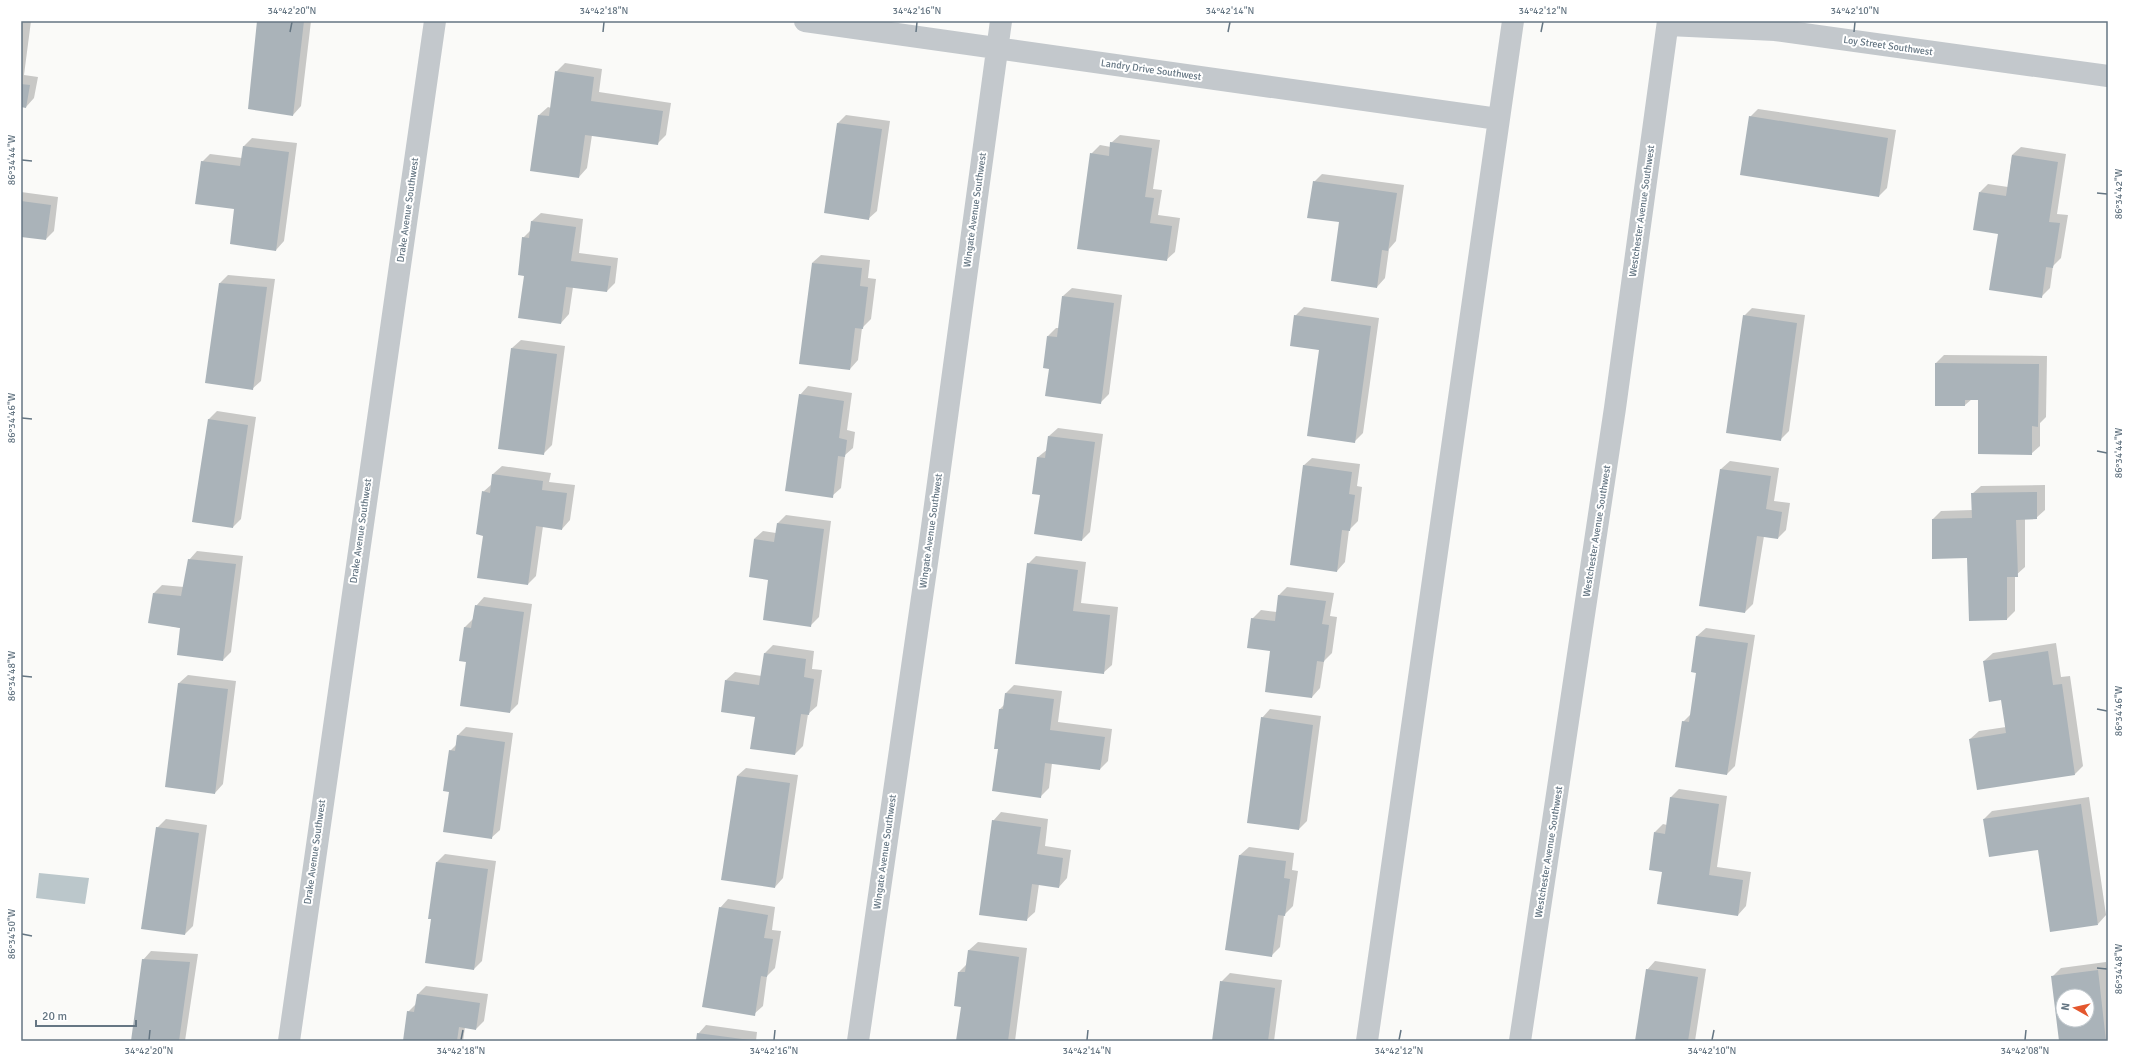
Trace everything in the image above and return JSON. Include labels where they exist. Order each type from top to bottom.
[{"type":"street","name":"Drake Avenue Southwest","points":[[289,1041],[435,21]]},
{"type":"street","name":"Landry Drive Southwest","points":[[804,21],[1498,119]]},
{"type":"street","name":"Wingate Avenue Southwest","points":[[858,1041],[928,556],[1002,21]]},
{"type":"street","points":[[1368,1041],[1513,21]]},
{"type":"street","name":"Loy Street Southwest","points":[[1668,23],[1775,30],[2108,76]]},
{"type":"street","name":"Westchester Avenue Southwest","points":[[1520,1041],[1615,408],[1668,23]]},
{"type":"shaded area","points":[[39,873],[89,878],[85,904],[36,898]]},
{"type":"building","points":[[257,21],[304,21],[293,116],[248,109]]},
{"type":"building","points":[[555,71],[594,77],[591,101],[663,111],[658,145],[585,135],[579,178],[530,171],[538,115],[549,116]]},
{"type":"building","points":[[21,84],[30,85],[26,108],[21,107]]},
{"type":"building","points":[[1749,116],[1888,138],[1879,197],[1740,175]]},
{"type":"building","points":[[837,123],[882,129],[869,220],[824,213]]},
{"type":"building","points":[[1110,142],[1152,148],[1145,197],[1154,198],[1150,223],[1172,226],[1167,261],[1077,249],[1090,153],[1109,156]]},
{"type":"building","points":[[243,146],[289,152],[276,251],[230,244],[234,209],[195,204],[201,161],[240,166]]},
{"type":"building","points":[[2012,155],[2058,162],[2049,222],[2060,223],[2053,268],[2046,267],[2042,298],[1989,290],[1998,234],[1973,230],[1979,192],[2006,196]]},
{"type":"building","points":[[1313,181],[1397,193],[1388,251],[1382,250],[1377,288],[1331,281],[1339,222],[1307,218]]},
{"type":"building","points":[[21,201],[51,205],[46,240],[21,237]]},
{"type":"building","points":[[531,221],[576,227],[571,261],[611,266],[607,292],[566,287],[561,324],[518,318],[524,276],[518,275],[522,237],[529,238]]},
{"type":"building","points":[[812,263],[862,268],[860,286],[868,287],[863,329],[855,328],[850,370],[799,364]]},
{"type":"building","points":[[219,283],[267,287],[253,390],[205,383]]},
{"type":"building","points":[[1062,296],[1114,303],[1101,404],[1045,396],[1049,369],[1043,368],[1047,336],[1057,337]]},
{"type":"building","points":[[1294,315],[1371,326],[1355,443],[1307,436],[1319,350],[1290,346]]},
{"type":"building","points":[[1743,315],[1797,323],[1781,441],[1726,433]]},
{"type":"building","points":[[511,348],[557,354],[544,455],[498,449]]},
{"type":"building","points":[[1935,363],[2039,364],[2038,427],[2032,426],[2032,455],[1978,454],[1978,400],[1965,400],[1965,406],[1935,406]]},
{"type":"building","points":[[799,394],[844,401],[839,438],[847,440],[845,457],[838,456],[833,498],[785,491]]},
{"type":"building","points":[[208,419],[248,425],[233,528],[192,522]]},
{"type":"building","points":[[1048,436],[1095,442],[1082,541],[1034,534],[1040,495],[1032,494],[1037,457],[1045,458]]},
{"type":"building","points":[[1303,465],[1352,472],[1349,494],[1355,495],[1350,531],[1342,530],[1337,572],[1290,565]]},
{"type":"building","points":[[1720,469],[1771,476],[1766,509],[1782,512],[1778,539],[1757,536],[1745,613],[1699,606]]},
{"type":"building","points":[[492,474],[543,481],[542,490],[567,493],[562,530],[536,526],[528,585],[477,578],[483,536],[476,534],[482,491],[490,493]]},
{"type":"building","points":[[2037,492],[2037,519],[2016,520],[2018,577],[2007,577],[2007,620],[1969,621],[1967,558],[1932,559],[1932,519],[1972,518],[1971,493]]},
{"type":"building","points":[[777,523],[824,529],[811,627],[763,620],[768,580],[749,577],[754,539],[774,542]]},
{"type":"building","points":[[188,559],[236,564],[223,661],[177,655],[180,628],[148,623],[153,593],[181,596]]},
{"type":"building","points":[[1027,563],[1078,570],[1073,611],[1110,615],[1104,674],[1015,664]]},
{"type":"building","points":[[1278,595],[1326,601],[1322,624],[1329,625],[1324,662],[1317,661],[1312,698],[1265,692],[1270,651],[1247,648],[1251,618],[1275,621]]},
{"type":"building","points":[[475,605],[524,612],[510,713],[460,706],[466,662],[459,661],[464,627],[471,628]]},
{"type":"building","points":[[1696,636],[1748,643],[1727,775],[1675,767],[1682,721],[1689,722],[1696,673],[1691,672]]},
{"type":"building","points":[[2048,651],[2053,685],[2062,684],[2075,775],[1977,790],[1969,739],[2006,733],[2001,700],[1989,702],[1983,661]]},
{"type":"building","points":[[764,653],[806,659],[804,677],[814,679],[809,715],[801,714],[795,755],[750,749],[755,717],[721,712],[725,680],[759,685]]},
{"type":"building","points":[[178,683],[228,689],[215,794],[165,787]]},
{"type":"building","points":[[1005,693],[1054,699],[1050,730],[1105,737],[1100,770],[1045,763],[1041,798],[992,791],[998,749],[994,749],[999,709],[1003,709]]},
{"type":"building","points":[[1261,717],[1313,725],[1299,830],[1247,823]]},
{"type":"building","points":[[457,735],[505,742],[492,839],[443,832],[449,792],[443,791],[449,750],[455,751]]},
{"type":"building","points":[[737,776],[790,783],[775,888],[721,880]]},
{"type":"building","points":[[1670,797],[1719,804],[1709,875],[1743,880],[1738,916],[1657,904],[1662,872],[1649,870],[1654,832],[1665,834]]},
{"type":"building","points":[[2081,804],[2098,925],[2050,932],[2038,850],[1989,857],[1983,819]]},
{"type":"building","points":[[992,820],[1041,827],[1037,854],[1063,858],[1059,888],[1032,884],[1027,921],[979,915]]},
{"type":"building","points":[[156,827],[199,833],[185,935],[141,929]]},
{"type":"building","points":[[1239,855],[1286,861],[1284,878],[1290,879],[1285,916],[1278,915],[1272,957],[1225,950]]},
{"type":"building","points":[[436,862],[488,869],[474,970],[425,963],[431,919],[428,919]]},
{"type":"building","points":[[719,907],[768,915],[764,938],[773,939],[767,977],[761,976],[755,1016],[702,1007]]},
{"type":"building","points":[[968,950],[1019,957],[1008,1041],[956,1041],[961,1007],[954,1006],[958,972],[965,972]]},
{"type":"building","points":[[142,959],[190,962],[179,1041],[131,1041]]},
{"type":"building","points":[[1646,969],[1698,977],[1688,1041],[1635,1041]]},
{"type":"building","points":[[2098,970],[2106,1041],[2059,1041],[2057,1028],[2095,1028],[2095,988],[2055,988],[2055,1008],[2051,976]]},
{"type":"building","points":[[1220,981],[1275,988],[1268,1041],[1212,1041]]},
{"type":"building","points":[[417,994],[480,1003],[476,1030],[459,1027],[457,1041],[403,1041],[407,1011],[414,1012]]},
{"type":"building","points":[[697,1033],[750,1040],[750,1041],[696,1041]]}]
